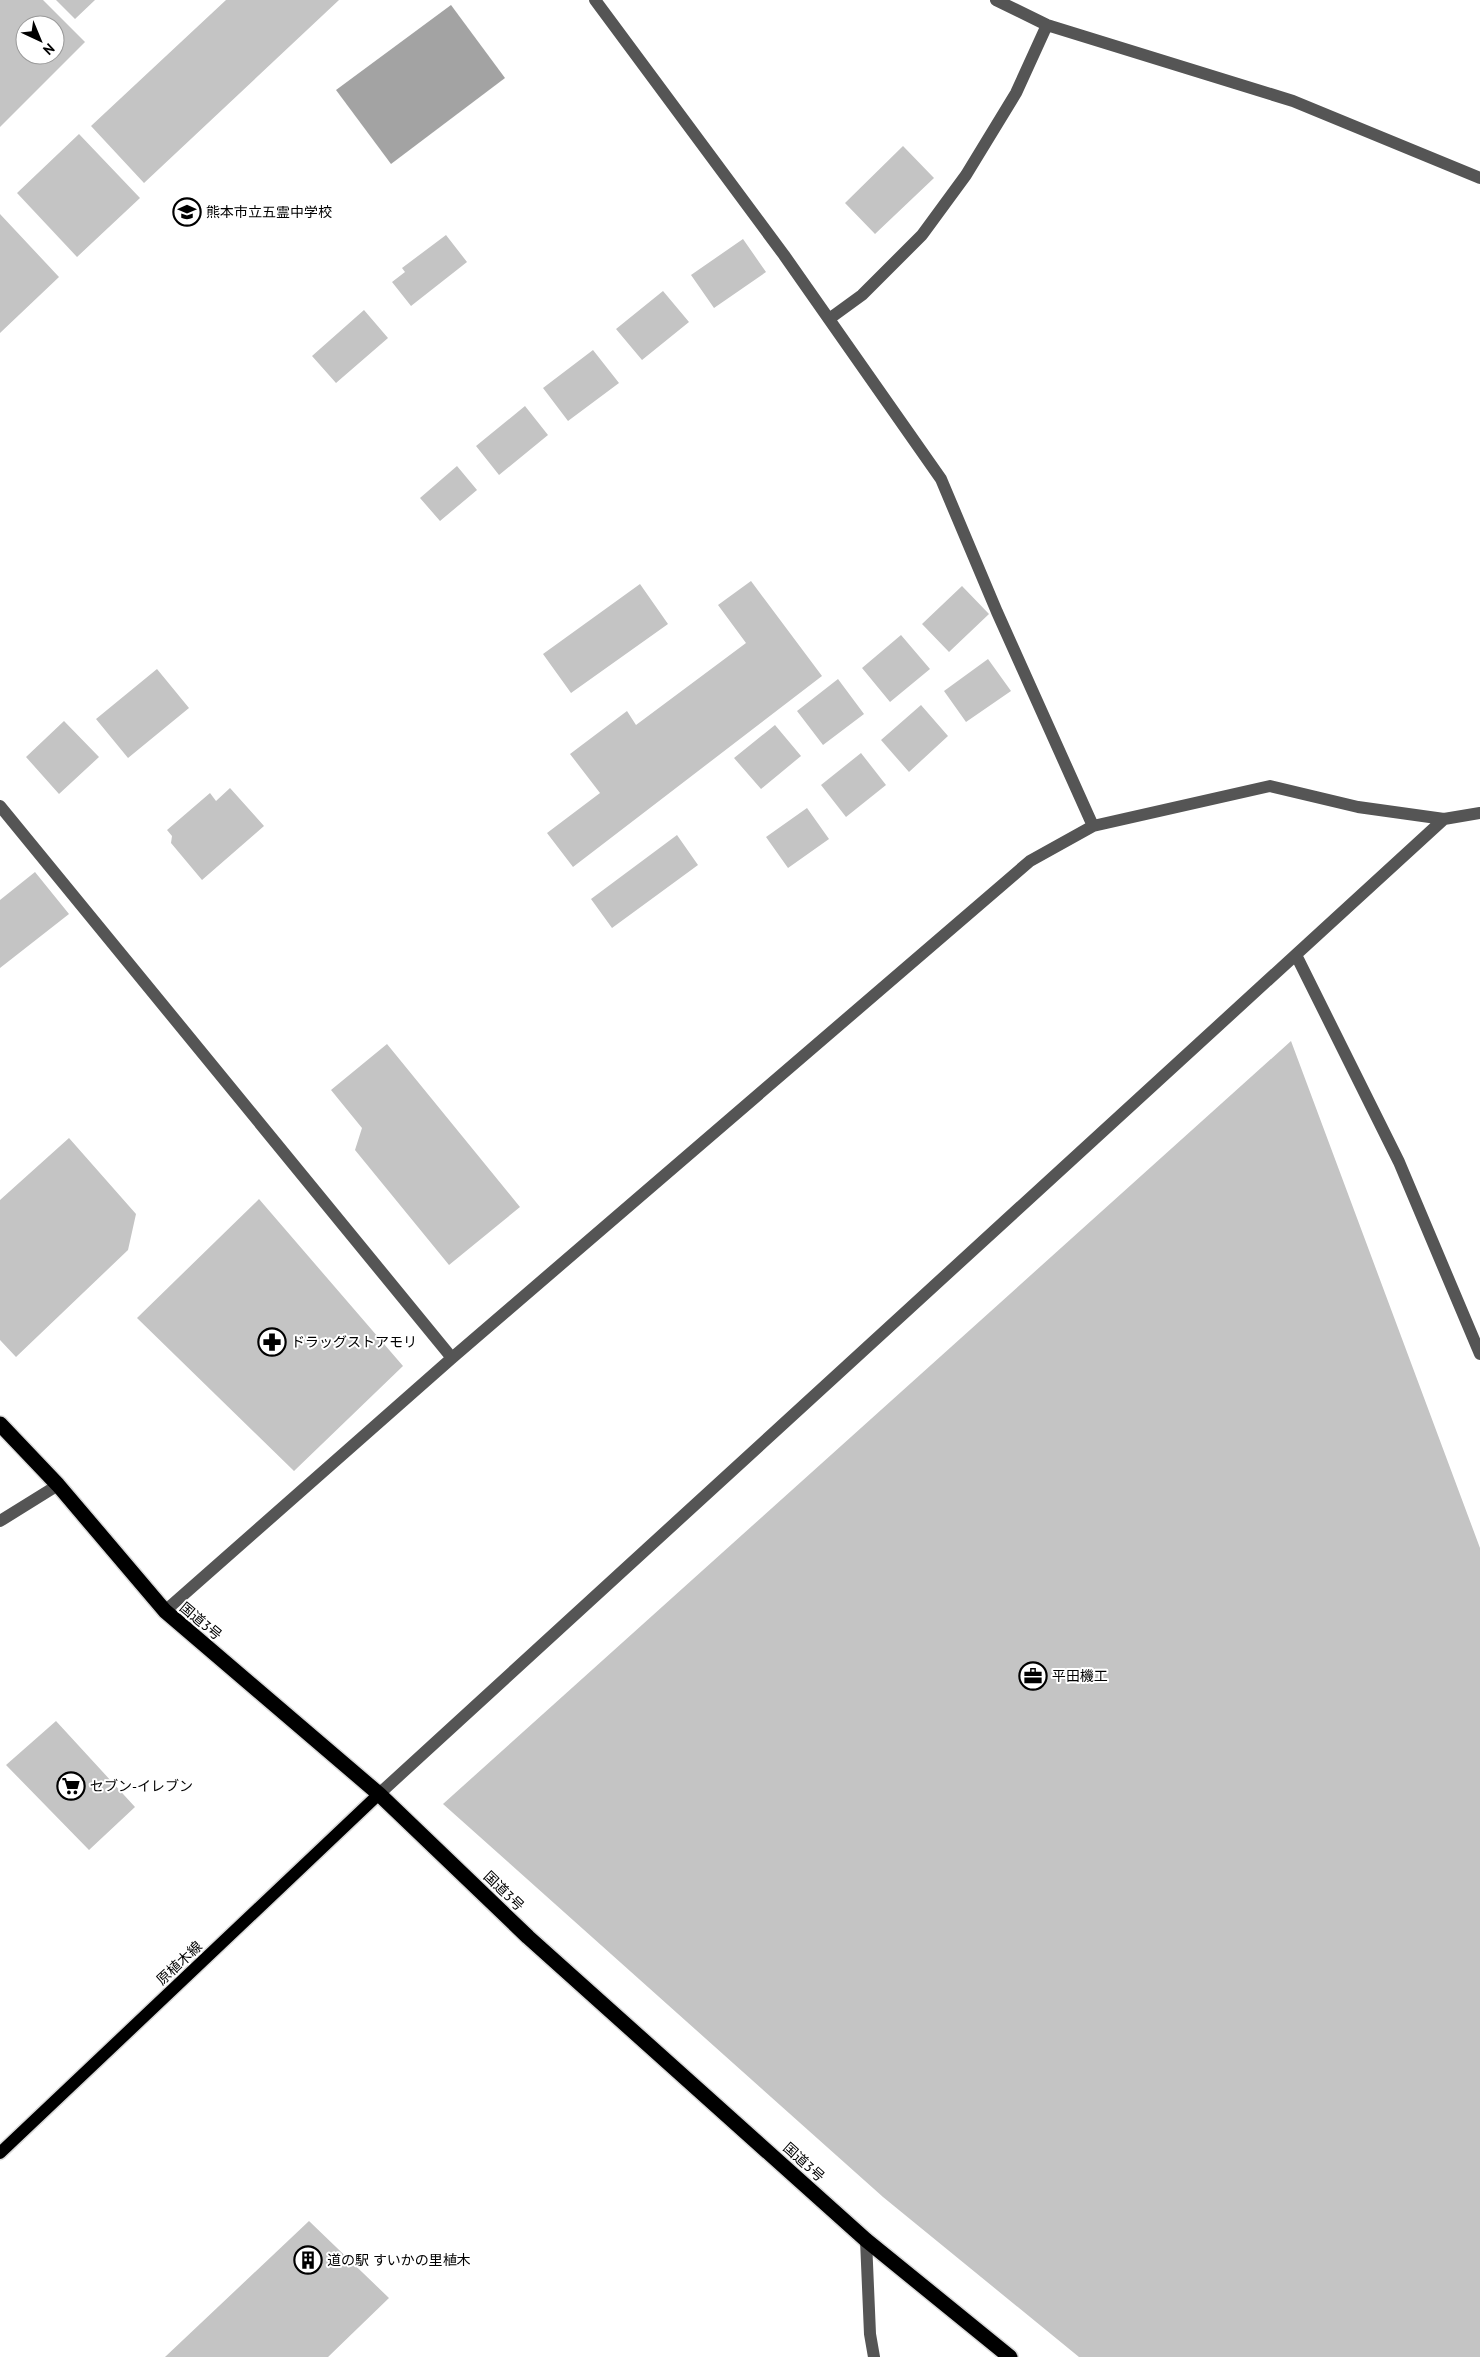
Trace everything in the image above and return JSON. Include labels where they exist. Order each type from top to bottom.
[{"type":"highway","name":"国道3号","points":[[0,1424],[58,1486],[165,1612],[379,1794],[528,1937],[866,2240],[1010,2357]]},
{"type":"main road","name":"原植木線","points":[[0,2153],[379,1794]]},
{"type":"street","points":[[594,0],[723,171],[941,479],[997,612],[1093,826]]},
{"type":"street","points":[[996,0],[1046,25],[1294,101],[1480,178]]},
{"type":"street","points":[[829,319],[862,295],[922,235],[961,183],[1016,93],[1046,25]]},
{"type":"street","points":[[165,1612],[452,1358],[1030,861],[1093,826],[1270,786],[1358,807],[1444,819],[1480,812]]},
{"type":"street","points":[[0,806],[452,1358]]},
{"type":"street","points":[[379,1794],[1444,819]]},
{"type":"street","points":[[1296,954],[1400,1162],[1480,1354]]},
{"type":"street","points":[[0,1521],[58,1486]]},
{"type":"street","points":[[866,2240],[870,2334],[874,2357]]},
{"type":"shaded area","points":[[451,5],[505,78],[391,164],[336,90]]},
{"type":"building","points":[[0,0],[43,0],[58,15],[15,15],[15,65],[62,65],[0,127]]},
{"type":"building","points":[[56,0],[95,0],[75,19]]},
{"type":"building","points":[[226,0],[339,0],[144,183],[91,126]]},
{"type":"building","points":[[65,22],[85,42],[65,62]]},
{"type":"building","points":[[79,134],[140,198],[77,257],[17,193]]},
{"type":"building","points":[[903,146],[934,178],[875,234],[845,203]]},
{"type":"building","points":[[0,214],[59,277],[0,333]]},
{"type":"building","points":[[446,235],[467,262],[411,306],[392,282],[405,272],[402,268]]},
{"type":"building","points":[[743,239],[766,272],[714,308],[691,275]]},
{"type":"building","points":[[663,291],[689,322],[642,360],[616,329]]},
{"type":"building","points":[[364,310],[388,338],[336,383],[312,356]]},
{"type":"building","points":[[593,350],[619,383],[568,421],[543,388]]},
{"type":"building","points":[[525,406],[548,435],[499,475],[476,446]]},
{"type":"building","points":[[457,466],[477,490],[440,521],[420,498]]},
{"type":"building","points":[[751,581],[822,676],[573,867],[547,833],[600,793],[570,754],[627,711],[636,725],[746,643],[718,605]]},
{"type":"building","points":[[640,584],[668,624],[571,693],[543,654]]},
{"type":"building","points":[[962,586],[989,614],[949,652],[922,624]]},
{"type":"building","points":[[901,635],[930,669],[890,702],[862,668]]},
{"type":"building","points":[[988,659],[1011,691],[966,722],[944,691]]},
{"type":"building","points":[[157,669],[189,708],[128,758],[96,719]]},
{"type":"building","points":[[838,679],[864,714],[823,745],[797,711]]},
{"type":"building","points":[[921,705],[948,736],[909,772],[881,740]]},
{"type":"building","points":[[64,721],[99,757],[59,794],[26,757]]},
{"type":"building","points":[[775,725],[801,756],[761,789],[734,758]]},
{"type":"building","points":[[861,753],[886,785],[846,817],[821,785]]},
{"type":"building","points":[[230,788],[264,826],[202,880],[171,843],[172,836],[167,830],[210,793],[216,801]]},
{"type":"building","points":[[807,808],[829,839],[788,868],[766,837]]},
{"type":"building","points":[[677,835],[698,865],[612,928],[591,899]]},
{"type":"building","points":[[35,872],[69,914],[0,968],[0,900]]},
{"type":"building","name":"平田機工","points":[[1291,1041],[1480,1548],[1480,2357],[1079,2357],[883,2197],[443,1804]]},
{"type":"building","points":[[387,1044],[520,1207],[449,1265],[355,1150],[362,1128],[331,1090]]},
{"type":"building","points":[[69,1138],[136,1214],[128,1250],[16,1357],[0,1340],[0,1200]]},
{"type":"building","name":"ドラッグストアモリ","points":[[259,1199],[403,1366],[294,1471],[137,1318]]},
{"type":"building","name":"セブン-イレブン","points":[[56,1721],[135,1807],[89,1850],[6,1765]]},
{"type":"building","name":"道の駅 すいかの里植木","points":[[309,2221],[389,2298],[328,2357],[165,2357]]},
{"type":"place","name":"熊本市立五霊中学校","points":[[187,212]]},
{"type":"place","name":"ドラッグストアモリ","points":[[272,1342]]},
{"type":"place","name":"平田機工","points":[[1033,1676]]},
{"type":"place","name":"セブン-イレブン","points":[[71,1786]]},
{"type":"place","name":"道の駅 すいかの里植木","points":[[308,2260]]}]
